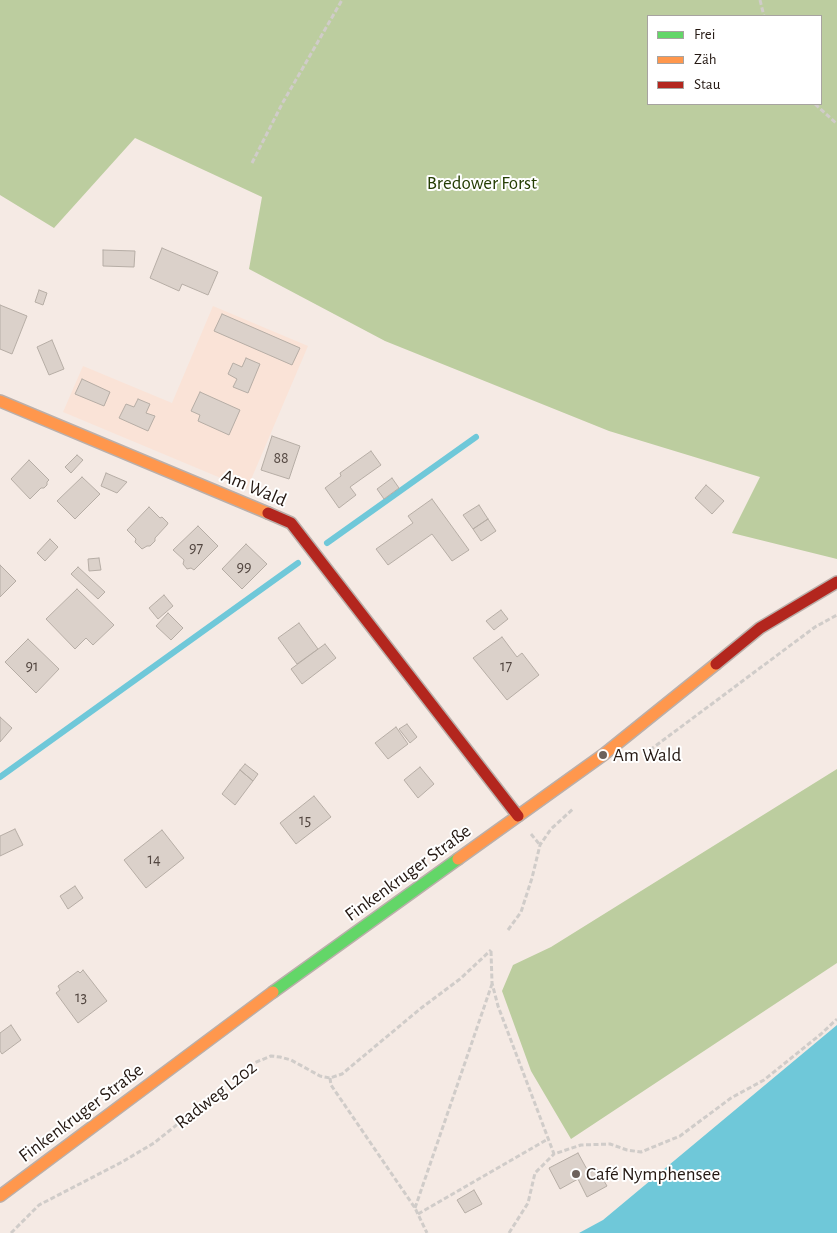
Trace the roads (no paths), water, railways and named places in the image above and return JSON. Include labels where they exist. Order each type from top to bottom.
[{"type":"main road","name":"Am Wald","points":[[0,401],[291,523],[518,816]]},
{"type":"main road","name":"Finkenkruger Straße","points":[[0,1196],[267,996],[603,755],[760,628],[837,582]]},
{"type":"water","points":[[837,1025],[837,1233],[579,1233],[603,1220]]},
{"type":"waterway","points":[[327,543],[476,437]]},
{"type":"waterway","points":[[0,777],[298,563]]},
{"type":"place","name":"Am Wald","points":[[603,755]]},
{"type":"place","name":"Café Nymphensee","points":[[576,1174]]},
{"type":"park label","name":"Bredower Forst","points":[[482,183]]}]
